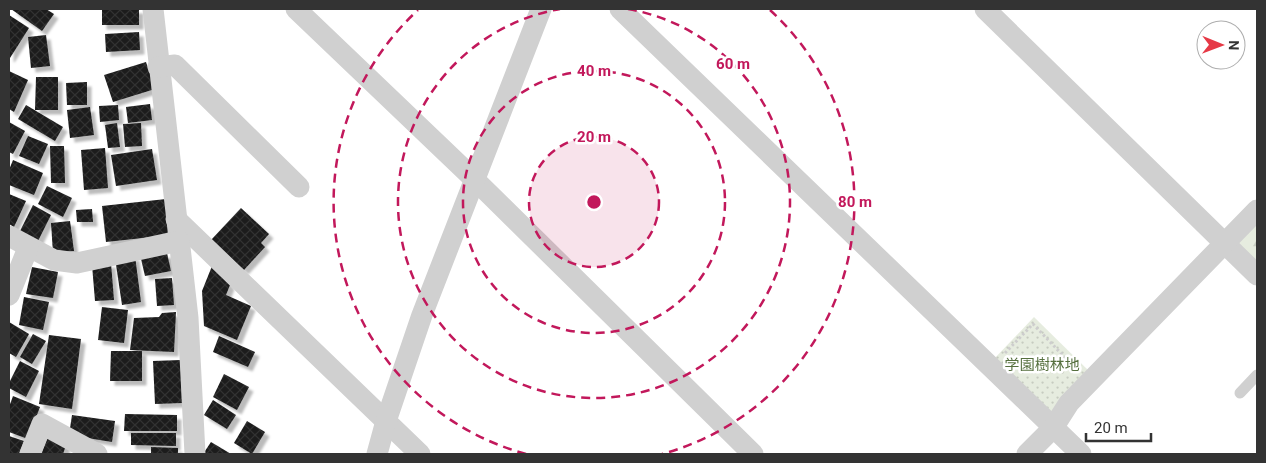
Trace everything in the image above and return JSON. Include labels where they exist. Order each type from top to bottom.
[{"type":"street","points":[[153,9],[158,67],[188,318],[194,454]]},
{"type":"street","points":[[296,9],[474,179],[753,454]]},
{"type":"street","points":[[377,454],[386,421],[422,315],[541,9]]},
{"type":"street","points":[[620,9],[1081,454]]},
{"type":"street","points":[[985,9],[1257,275]]},
{"type":"street","points":[[158,67],[175,65],[299,187]]},
{"type":"street","points":[[1027,454],[1053,428],[1069,403],[1257,210]]},
{"type":"street","points":[[176,219],[420,454]]},
{"type":"street","points":[[9,236],[28,248],[54,260],[77,264],[179,241]]},
{"type":"street","points":[[9,295],[28,248]]},
{"type":"street","points":[[30,454],[42,424],[97,454]]},
{"type":"lane","points":[[1240,393],[1257,375]]},
{"type":"path","points":[[999,360],[1032,324],[1081,373]]},
{"type":"green space","points":[[1257,222],[1257,265],[1235,244]]},
{"type":"green space","name":"学園樹林地","points":[[1034,317],[1091,373],[1052,414],[993,360]]},
{"type":"building","points":[[11,9],[46,9],[54,14],[42,31]]},
{"type":"building","points":[[102,9],[139,9],[139,25],[102,25]]},
{"type":"building","points":[[9,15],[29,28],[10,58],[9,57]]},
{"type":"building","points":[[139,32],[140,50],[106,52],[105,34]]},
{"type":"building","points":[[46,35],[50,66],[31,68],[28,37]]},
{"type":"building","points":[[146,62],[155,89],[113,102],[104,75]]},
{"type":"building","points":[[9,71],[28,80],[14,112],[9,109]]},
{"type":"building","points":[[36,77],[58,77],[58,110],[35,110]]},
{"type":"building","points":[[87,82],[87,105],[67,105],[66,83]]},
{"type":"building","points":[[150,104],[152,120],[128,123],[126,107]]},
{"type":"building","points":[[26,105],[63,127],[55,141],[18,119]]},
{"type":"building","points":[[118,105],[119,120],[100,122],[99,106]]},
{"type":"building","points":[[90,107],[94,135],[70,138],[67,110]]},
{"type":"building","points":[[9,122],[25,131],[13,154],[9,152]]},
{"type":"building","points":[[117,123],[120,147],[108,148],[105,125]]},
{"type":"building","points":[[141,123],[142,146],[125,147],[123,124]]},
{"type":"building","points":[[28,136],[48,144],[39,164],[19,156]]},
{"type":"building","points":[[50,146],[64,146],[65,183],[51,183]]},
{"type":"building","points":[[105,148],[108,188],[84,190],[81,150]]},
{"type":"building","points":[[152,149],[157,180],[116,186],[111,155]]},
{"type":"building","points":[[13,160],[43,173],[34,195],[9,185],[9,170]]},
{"type":"building","points":[[47,186],[72,198],[63,217],[38,204]]},
{"type":"building","points":[[9,194],[26,201],[14,227],[9,224]]},
{"type":"building","points":[[166,199],[170,235],[106,242],[102,206]]},
{"type":"building","points":[[33,205],[51,215],[38,241],[20,231]]},
{"type":"building","points":[[241,208],[269,234],[261,243],[265,247],[244,270],[211,240]]},
{"type":"building","points":[[92,209],[93,222],[77,222],[76,210]]},
{"type":"building","points":[[70,221],[74,251],[53,253],[51,223]]},
{"type":"building","points":[[167,253],[171,271],[145,276],[141,259]]},
{"type":"building","points":[[135,256],[141,302],[122,305],[115,258]]},
{"type":"building","points":[[111,263],[114,300],[95,301],[92,265]]},
{"type":"building","points":[[212,266],[230,285],[226,295],[251,306],[237,340],[204,326],[202,291]]},
{"type":"building","points":[[32,267],[58,272],[53,298],[26,294]]},
{"type":"building","points":[[172,278],[174,305],[157,306],[155,279]]},
{"type":"building","points":[[24,297],[49,302],[43,330],[19,325]]},
{"type":"building","points":[[102,307],[128,310],[124,343],[98,340]]},
{"type":"building","points":[[176,312],[174,352],[130,350],[134,318],[159,317],[162,313]]},
{"type":"building","points":[[9,322],[29,334],[16,357],[9,353]]},
{"type":"building","points":[[33,334],[46,341],[32,364],[20,357]]},
{"type":"building","points":[[49,335],[81,339],[72,409],[39,404]]},
{"type":"building","points":[[219,336],[255,352],[248,367],[213,352]]},
{"type":"building","points":[[111,351],[142,351],[142,381],[110,381]]},
{"type":"building","points":[[181,360],[182,403],[155,404],[153,361]]},
{"type":"building","points":[[20,361],[39,371],[26,397],[9,388],[9,383]]},
{"type":"building","points":[[224,374],[249,387],[237,410],[213,397]]},
{"type":"building","points":[[13,396],[40,407],[28,439],[9,432],[9,407]]},
{"type":"building","points":[[213,400],[236,415],[227,429],[204,415]]},
{"type":"building","points":[[125,414],[177,415],[177,431],[124,431]]},
{"type":"building","points":[[72,415],[115,421],[112,442],[69,435]]},
{"type":"building","points":[[247,421],[265,432],[252,454],[234,443]]},
{"type":"building","points":[[131,433],[176,433],[176,446],[131,445]]},
{"type":"building","points":[[9,436],[24,441],[19,454],[9,454]]},
{"type":"building","points":[[48,436],[67,442],[63,454],[41,454]]},
{"type":"building","points":[[211,442],[231,454],[203,454]]},
{"type":"building","points":[[151,447],[178,448],[178,454],[151,454]]}]
